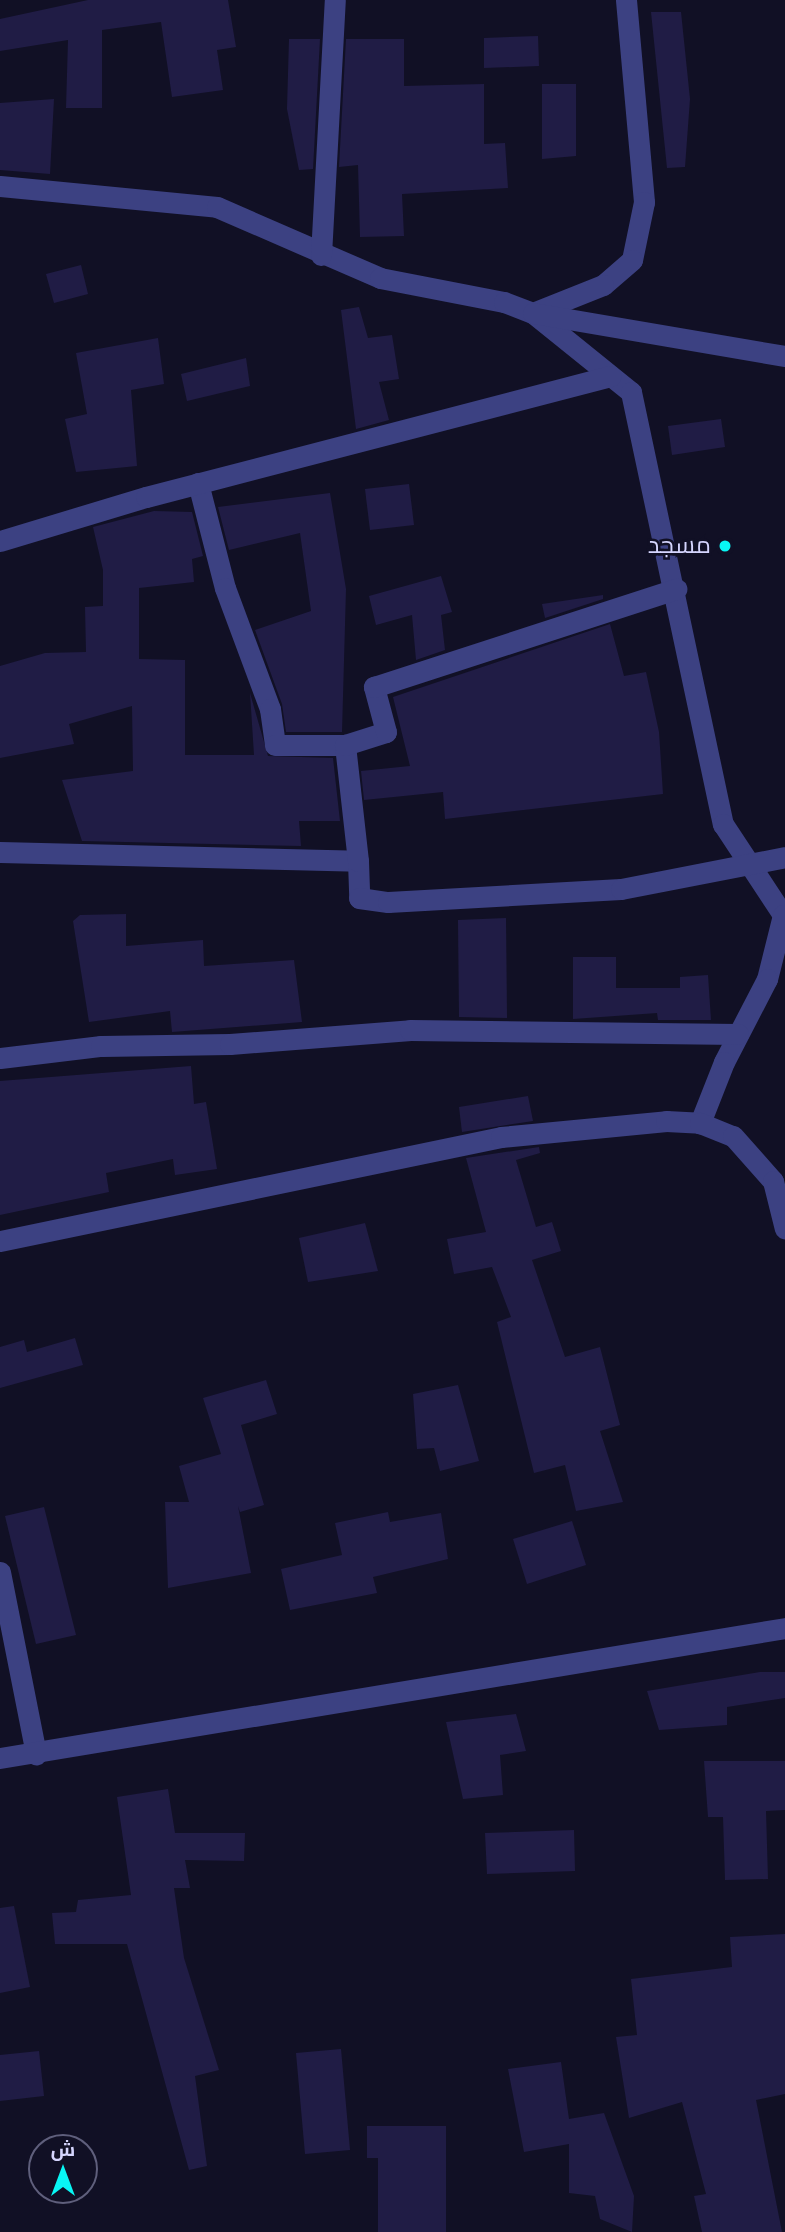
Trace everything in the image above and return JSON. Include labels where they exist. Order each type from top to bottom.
[{"type":"street","points":[[321,255],[335,0]]},
{"type":"street","points":[[533,313],[603,285],[632,260],[644,202],[626,0]]},
{"type":"street","points":[[0,186],[217,207],[321,255],[380,278],[504,302],[533,313],[785,356]]},
{"type":"street","points":[[533,313],[631,392],[676,589],[723,824],[783,915],[767,979],[738,1034],[701,1123]]},
{"type":"street","points":[[0,541],[198,483],[610,376]]},
{"type":"street","points":[[198,483],[225,588],[270,709],[275,745],[345,745],[386,732],[374,687],[676,589]]},
{"type":"street","points":[[345,745],[359,861],[359,898],[388,902],[621,889],[785,857]]},
{"type":"street","points":[[0,852],[359,861]]},
{"type":"street","points":[[0,1058],[101,1046],[230,1044],[410,1030],[738,1034]]},
{"type":"street","points":[[0,1241],[501,1137],[666,1121],[701,1123],[733,1136],[773,1181],[785,1229]]},
{"type":"street","points":[[0,1572],[36,1754]]},
{"type":"street","points":[[0,1758],[36,1754],[422,1685],[785,1628]]},
{"type":"building","points":[[88,0],[228,0],[236,47],[217,50],[223,90],[172,97],[161,22],[102,30],[102,108],[66,108],[68,40],[0,51],[0,19]]},
{"type":"building","points":[[651,12],[681,12],[690,99],[685,167],[667,168]]},
{"type":"building","points":[[538,36],[539,66],[484,68],[484,38]]},
{"type":"building","points":[[289,39],[320,39],[313,169],[299,170],[287,109]]},
{"type":"building","points":[[346,39],[404,39],[404,86],[484,84],[484,144],[505,143],[508,188],[402,194],[404,236],[360,237],[358,165],[339,167]]},
{"type":"building","points":[[542,84],[576,84],[576,156],[542,159]]},
{"type":"building","points":[[54,99],[50,174],[0,170],[0,103]]},
{"type":"building","points":[[81,265],[88,294],[54,303],[46,274]]},
{"type":"building","points":[[359,307],[368,338],[392,335],[399,379],[379,382],[389,420],[356,429],[341,310]]},
{"type":"building","points":[[158,338],[164,384],[131,390],[137,466],[76,472],[65,419],[87,414],[76,353]]},
{"type":"building","points":[[246,358],[250,386],[187,401],[181,374]]},
{"type":"building","points":[[721,419],[725,447],[672,455],[668,426]]},
{"type":"building","points":[[409,484],[414,525],[370,530],[365,489]]},
{"type":"building","points":[[330,493],[346,589],[342,732],[286,732],[282,704],[255,630],[311,611],[300,533],[229,550],[218,507]]},
{"type":"building","points":[[154,511],[192,512],[203,556],[192,559],[194,582],[139,588],[139,659],[185,660],[185,755],[254,755],[250,693],[268,756],[333,758],[340,821],[299,821],[301,846],[82,841],[62,780],[133,771],[132,706],[69,724],[74,744],[0,758],[0,666],[45,653],[86,652],[85,607],[103,606],[103,570],[93,527]]},
{"type":"building","points":[[441,576],[452,612],[441,615],[445,650],[416,660],[412,615],[376,625],[369,596]]},
{"type":"building","points":[[603,595],[603,599],[545,618],[542,604]]},
{"type":"building","points":[[610,624],[624,676],[646,672],[659,732],[663,794],[445,819],[443,792],[364,800],[361,771],[410,766],[393,697]]},
{"type":"building","points":[[126,914],[126,946],[203,940],[204,966],[294,960],[302,1022],[172,1032],[170,1011],[89,1022],[73,921],[80,915]]},
{"type":"building","points":[[506,918],[507,1018],[459,1017],[458,920]]},
{"type":"building","points":[[573,957],[616,957],[616,988],[680,988],[680,977],[708,975],[711,1020],[658,1020],[657,1013],[573,1019]]},
{"type":"building","points":[[191,1066],[194,1104],[206,1102],[217,1169],[175,1175],[173,1159],[106,1173],[109,1192],[0,1215],[0,1081]]},
{"type":"building","points":[[528,1096],[533,1121],[462,1132],[459,1107]]},
{"type":"building","points":[[539,1147],[540,1153],[516,1160],[536,1227],[552,1222],[561,1251],[532,1260],[565,1357],[600,1347],[620,1425],[600,1431],[623,1502],[576,1511],[565,1465],[534,1473],[497,1322],[511,1317],[492,1267],[454,1274],[447,1239],[486,1232],[466,1158]]},
{"type":"building","points":[[365,1223],[378,1271],[308,1282],[299,1238]]},
{"type":"building","points":[[75,1338],[83,1365],[0,1388],[0,1347],[24,1340],[27,1352]]},
{"type":"building","points":[[266,1380],[277,1414],[241,1425],[264,1505],[240,1512],[238,1506],[251,1573],[168,1588],[165,1502],[189,1502],[179,1466],[221,1454],[203,1398]]},
{"type":"building","points":[[458,1385],[479,1461],[440,1471],[434,1448],[417,1449],[413,1394]]},
{"type":"building","points":[[44,1507],[76,1635],[36,1644],[5,1516]]},
{"type":"building","points":[[388,1512],[390,1522],[441,1513],[448,1559],[373,1577],[377,1593],[290,1610],[281,1569],[342,1555],[335,1523]]},
{"type":"building","points":[[572,1521],[586,1565],[527,1584],[513,1539]]},
{"type":"building","points":[[760,1672],[785,1672],[785,1698],[727,1707],[727,1725],[659,1730],[647,1691]]},
{"type":"building","points":[[516,1714],[526,1751],[500,1755],[503,1795],[463,1799],[446,1722]]},
{"type":"building","points":[[704,1761],[785,1761],[785,1810],[766,1811],[768,1879],[725,1880],[723,1817],[708,1817]]},
{"type":"building","points":[[168,1789],[175,1833],[245,1833],[244,1861],[185,1860],[190,1888],[174,1888],[184,1958],[219,2070],[195,2076],[207,2166],[189,2170],[127,1944],[55,1944],[52,1913],[76,1912],[78,1900],[131,1895],[117,1797]]},
{"type":"building","points":[[574,1830],[575,1871],[487,1874],[485,1833]]},
{"type":"building","points":[[14,1906],[30,1987],[0,1993],[0,1908]]},
{"type":"building","points":[[785,1934],[785,2094],[756,2100],[782,2232],[702,2232],[694,2196],[706,2194],[682,2102],[629,2118],[616,2037],[637,2035],[631,1979],[732,1967],[730,1937]]},
{"type":"building","points":[[341,2049],[350,2150],[305,2154],[296,2053]]},
{"type":"building","points":[[39,2051],[44,2096],[0,2101],[0,2055]]},
{"type":"building","points":[[561,2062],[569,2119],[604,2113],[634,2196],[632,2232],[600,2219],[595,2196],[569,2193],[569,2144],[524,2152],[508,2069]]},
{"type":"building","points":[[367,2126],[446,2126],[446,2232],[378,2232],[378,2158],[367,2158]]},
{"type":"place","name":"مسجد","points":[[725,546]]}]
